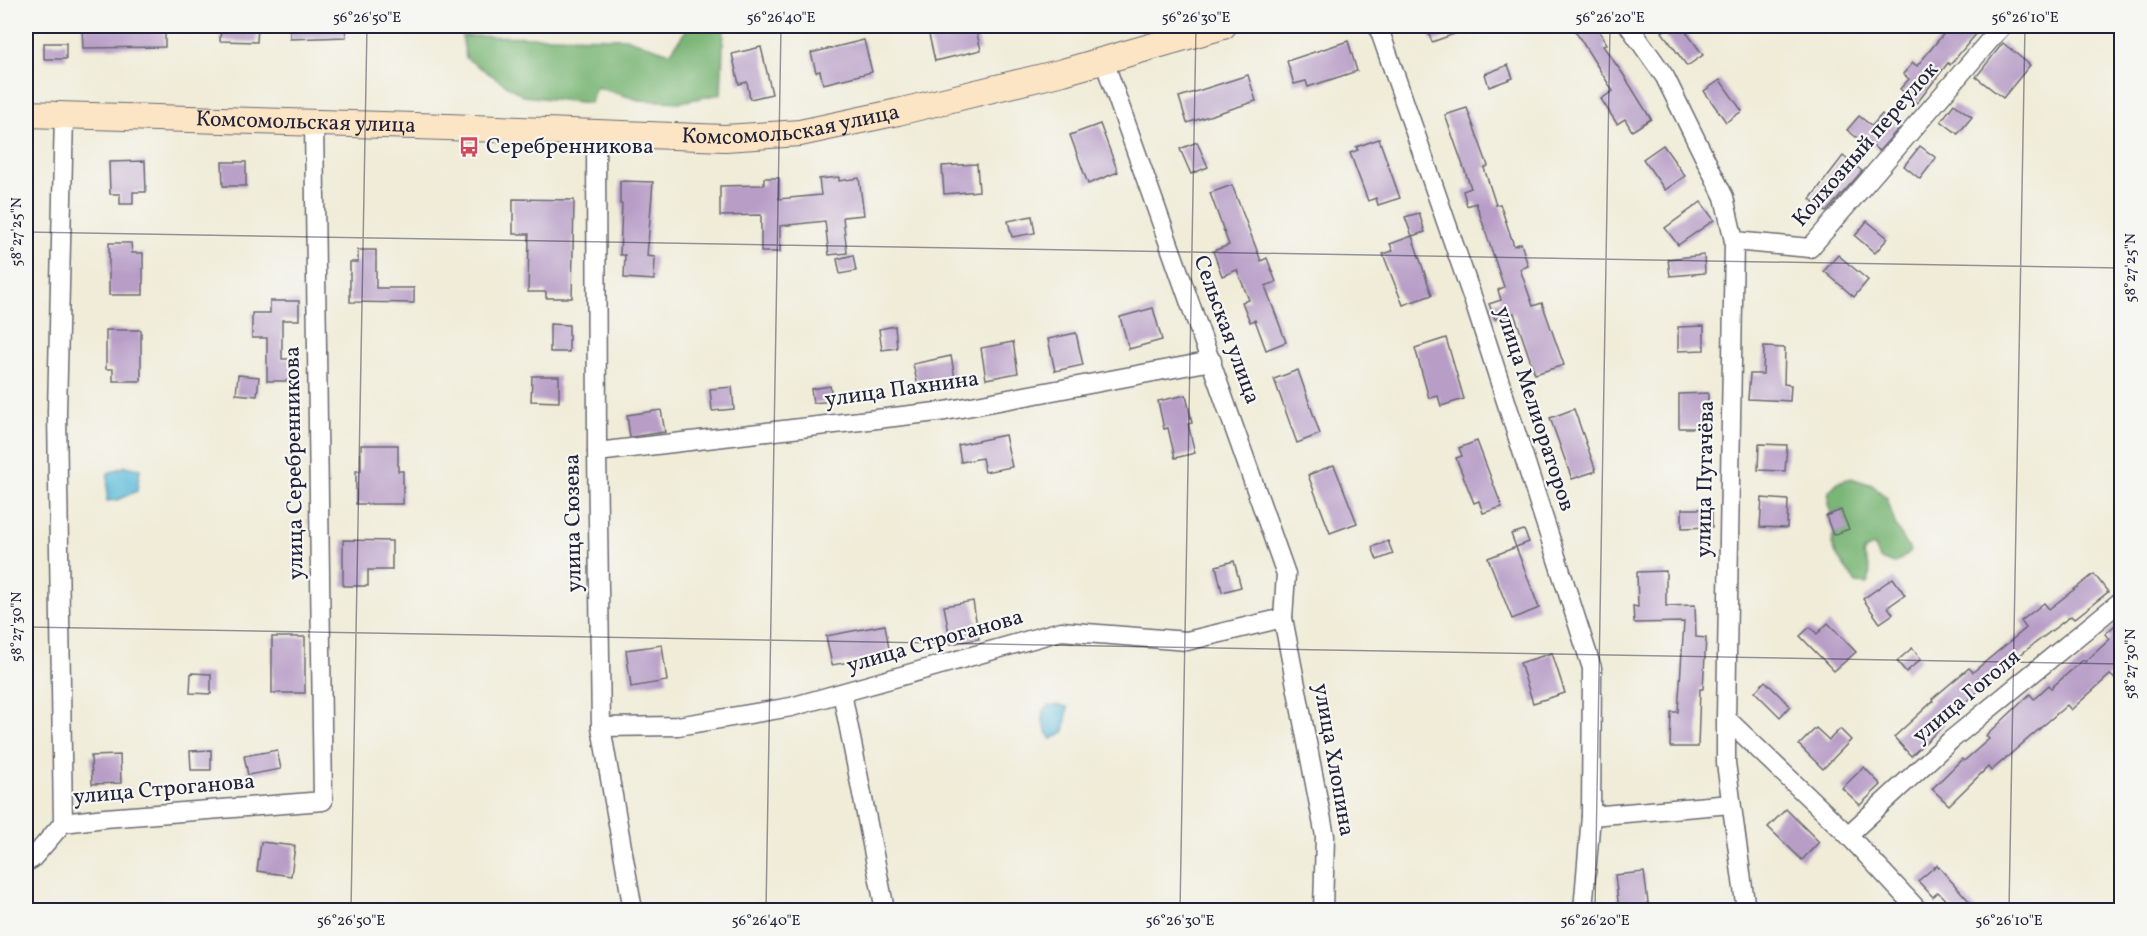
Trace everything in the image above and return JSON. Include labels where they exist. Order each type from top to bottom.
[{"type":"main road","name":"Комсомольская улица","points":[[26,114],[725,138],[800,133],[898,112],[1104,61],[1222,26]]},
{"type":"street","name":"улица Мелиораторов","points":[[1378,26],[1474,302],[1592,668],[1591,816],[1583,910]]},
{"type":"street","points":[[1629,26],[1665,77],[1724,197],[1734,241]]},
{"type":"street","name":"Колхозный переулок","points":[[1734,241],[1810,248],[2002,26]]},
{"type":"street","name":"Сельская улица","points":[[1104,61],[1212,360],[1286,574],[1283,618]]},
{"type":"street","points":[[63,823],[57,412],[64,115]]},
{"type":"street","name":"улица Серебренникова","points":[[314,123],[323,801]]},
{"type":"street","name":"улица Сюзева","points":[[596,133],[601,727],[633,910]]},
{"type":"street","name":"улица Пугачёва","points":[[1734,241],[1726,763],[1746,910]]},
{"type":"street","name":"улица Пахнина","points":[[597,452],[945,411],[1212,360]]},
{"type":"street","name":"улица Гоголя","points":[[1848,835],[1951,740],[2121,600]]},
{"type":"street","name":"улица Строганова","points":[[601,727],[678,726],[791,707],[1061,631],[1187,641],[1283,618]]},
{"type":"street","name":"улица Хлопина","points":[[1283,618],[1325,836],[1323,910]]},
{"type":"street","points":[[842,693],[885,910]]},
{"type":"street","points":[[1726,718],[1848,835],[1918,910]]},
{"type":"street","name":"улица Строганова","points":[[26,862],[32,859],[63,823],[323,801]]},
{"type":"street","points":[[1591,816],[1731,804]]},
{"type":"green space","points":[[689,26],[724,26],[721,94],[681,102],[639,100],[596,87],[590,103],[523,96],[466,58],[462,36],[625,38],[670,53]]},
{"type":"green space","points":[[1851,478],[1872,485],[1887,498],[1896,527],[1911,552],[1894,564],[1880,559],[1874,545],[1865,550],[1863,555],[1870,572],[1867,584],[1856,583],[1836,554],[1832,542],[1833,535],[1848,528],[1841,510],[1831,514],[1828,504],[1829,491],[1838,482]]},
{"type":"water","points":[[126,466],[140,469],[137,491],[117,500],[107,501],[108,473]]},
{"type":"water","points":[[1049,706],[1068,707],[1064,732],[1052,739],[1044,726],[1043,711]]},
{"type":"building","points":[[82,26],[165,26],[165,47],[83,48]]},
{"type":"building","points":[[221,26],[258,26],[257,42],[220,41]]},
{"type":"building","points":[[290,26],[345,26],[346,37],[290,39]]},
{"type":"building","points":[[927,26],[975,26],[981,50],[935,61]]},
{"type":"building","points":[[1426,26],[1474,26],[1474,27],[1432,42]]},
{"type":"building","points":[[1572,26],[1596,26],[1607,44],[1603,46],[1651,119],[1632,131],[1625,119],[1617,124],[1601,99],[1613,91]]},
{"type":"building","points":[[1671,26],[1682,26],[1703,55],[1687,66],[1662,32]]},
{"type":"building","points":[[1950,26],[1983,26],[1950,65],[1948,63],[1917,103],[1900,89],[1909,79],[1903,74],[1913,63],[1917,66]]},
{"type":"building","points":[[864,40],[872,72],[823,84],[820,71],[816,72],[811,53]]},
{"type":"building","points":[[1348,41],[1357,71],[1308,87],[1306,81],[1294,84],[1287,61]]},
{"type":"building","points":[[44,43],[66,43],[66,59],[44,59]]},
{"type":"building","points":[[2003,43],[2030,65],[2003,98],[1976,77]]},
{"type":"building","points":[[761,47],[772,94],[750,99],[747,82],[739,84],[732,54]]},
{"type":"building","points":[[1508,65],[1513,78],[1489,87],[1485,74]]},
{"type":"building","points":[[1248,75],[1256,101],[1187,123],[1179,97]]},
{"type":"building","points":[[1720,80],[1742,111],[1726,122],[1704,91]]},
{"type":"building","points":[[1954,104],[1972,117],[1958,134],[1941,121]]},
{"type":"building","points":[[1467,108],[1488,166],[1484,168],[1496,205],[1500,204],[1514,246],[1521,243],[1528,266],[1520,269],[1533,306],[1542,303],[1564,365],[1535,374],[1514,313],[1495,319],[1489,304],[1501,300],[1498,290],[1504,287],[1476,203],[1467,206],[1463,191],[1471,188],[1445,115]]},
{"type":"building","points":[[1882,114],[1899,128],[1879,151],[1867,141],[1865,144],[1847,130],[1859,116],[1872,126]]},
{"type":"building","points":[[1100,124],[1118,172],[1088,184],[1070,135]]},
{"type":"building","points":[[1379,139],[1400,198],[1378,205],[1376,198],[1368,201],[1350,153],[1358,150],[1356,147]]},
{"type":"building","points":[[1197,142],[1208,167],[1191,174],[1180,149]]},
{"type":"building","points":[[1663,145],[1685,176],[1665,190],[1643,159]]},
{"type":"building","points":[[1920,146],[1936,158],[1920,179],[1904,166]]},
{"type":"building","points":[[1843,156],[1862,171],[1826,212],[1810,199]]},
{"type":"building","points":[[145,161],[146,192],[133,192],[133,204],[120,204],[120,194],[110,194],[109,162]]},
{"type":"building","points":[[222,162],[246,162],[246,186],[223,186]]},
{"type":"building","points":[[977,164],[979,191],[944,194],[942,166]]},
{"type":"building","points":[[839,177],[839,181],[859,178],[864,215],[843,217],[847,253],[829,255],[825,221],[780,226],[780,252],[761,252],[761,215],[720,216],[720,186],[764,185],[764,178],[779,178],[779,199],[821,195],[819,179]]},
{"type":"building","points":[[620,181],[653,182],[647,256],[655,257],[654,280],[624,278],[625,255],[620,255],[622,204],[620,204]]},
{"type":"building","points":[[1232,185],[1261,261],[1267,258],[1276,282],[1265,286],[1286,342],[1266,350],[1255,320],[1250,322],[1242,302],[1249,300],[1237,270],[1222,276],[1213,251],[1229,245],[1210,193]]},
{"type":"building","points":[[513,199],[574,200],[572,298],[546,298],[546,292],[528,292],[529,234],[513,234]]},
{"type":"building","points":[[1701,202],[1714,220],[1678,245],[1665,228]]},
{"type":"building","points":[[1419,213],[1425,232],[1412,236],[1405,217]]},
{"type":"building","points":[[1032,216],[1035,233],[1012,237],[1008,221]]},
{"type":"building","points":[[1867,221],[1888,238],[1875,253],[1855,236]]},
{"type":"building","points":[[1412,236],[1432,295],[1403,305],[1383,254],[1393,251],[1390,244]]},
{"type":"building","points":[[109,243],[131,243],[132,253],[143,253],[143,295],[109,295]]},
{"type":"building","points":[[358,250],[376,250],[376,288],[414,288],[414,303],[350,302],[350,262],[358,262]]},
{"type":"building","points":[[853,255],[856,271],[840,274],[837,259]]},
{"type":"building","points":[[1704,255],[1705,273],[1670,276],[1668,259]]},
{"type":"building","points":[[1838,255],[1868,280],[1854,297],[1824,271]]},
{"type":"building","points":[[270,301],[299,301],[299,320],[282,320],[282,359],[299,359],[299,381],[267,381],[267,338],[252,338],[252,313],[270,313]]},
{"type":"building","points":[[1153,308],[1162,340],[1129,349],[1120,317]]},
{"type":"building","points":[[550,324],[569,325],[569,352],[550,352]]},
{"type":"building","points":[[895,326],[897,348],[882,350],[879,329]]},
{"type":"building","points":[[1704,326],[1704,350],[1678,351],[1678,327]]},
{"type":"building","points":[[106,330],[141,330],[141,381],[113,381],[113,369],[106,369]]},
{"type":"building","points":[[1076,333],[1083,365],[1055,371],[1048,339]]},
{"type":"building","points":[[1446,338],[1464,399],[1441,406],[1438,396],[1429,398],[1415,348]]},
{"type":"building","points":[[1013,342],[1018,373],[986,379],[981,348]]},
{"type":"building","points":[[1764,347],[1785,348],[1784,384],[1791,385],[1790,401],[1748,399],[1750,374],[1763,374]]},
{"type":"building","points":[[951,356],[955,378],[918,386],[913,364]]},
{"type":"building","points":[[1298,370],[1320,434],[1297,443],[1274,379]]},
{"type":"building","points":[[238,375],[259,377],[257,396],[236,394]]},
{"type":"building","points":[[532,376],[559,376],[559,402],[531,401]]},
{"type":"building","points":[[830,386],[833,401],[813,403],[811,389]]},
{"type":"building","points":[[732,387],[734,409],[712,411],[710,389]]},
{"type":"building","points":[[1708,393],[1708,428],[1679,428],[1679,394]]},
{"type":"building","points":[[1186,395],[1192,423],[1188,424],[1195,453],[1175,458],[1168,428],[1164,429],[1158,401]]},
{"type":"building","points":[[1574,409],[1596,471],[1572,479],[1550,418]]},
{"type":"building","points":[[661,410],[665,432],[630,437],[627,415]]},
{"type":"building","points":[[1005,435],[1012,467],[985,472],[982,458],[961,462],[958,445]]},
{"type":"building","points":[[1477,441],[1502,507],[1483,513],[1479,501],[1474,503],[1456,458],[1462,456],[1459,448]]},
{"type":"building","points":[[1759,444],[1787,445],[1785,471],[1758,470]]},
{"type":"building","points":[[361,445],[398,445],[398,471],[403,471],[403,504],[356,504],[356,471],[361,471]]},
{"type":"building","points":[[1334,465],[1357,523],[1330,533],[1308,475]]},
{"type":"building","points":[[1762,498],[1788,500],[1787,528],[1760,527]]},
{"type":"building","points":[[1682,509],[1712,509],[1712,527],[1682,528]]},
{"type":"building","points":[[1841,510],[1849,529],[1833,535],[1826,516]]},
{"type":"building","points":[[1524,530],[1529,542],[1516,547],[1511,534]]},
{"type":"building","points":[[343,540],[392,541],[392,570],[368,570],[368,586],[343,586]]},
{"type":"building","points":[[1388,541],[1393,554],[1377,560],[1372,547]]},
{"type":"building","points":[[1516,547],[1539,608],[1512,619],[1488,558]]},
{"type":"building","points":[[1234,561],[1241,587],[1222,592],[1216,566]]},
{"type":"building","points":[[1666,571],[1666,606],[1695,605],[1696,637],[1706,638],[1703,689],[1700,689],[1698,747],[1670,747],[1671,712],[1678,712],[1684,622],[1634,623],[1633,606],[1638,607],[1637,572]]},
{"type":"building","points":[[2094,574],[2108,592],[2074,619],[2071,616],[2025,651],[1941,723],[1944,725],[1911,756],[1894,737],[1933,701],[1932,699],[1969,668],[1973,672],[2026,628],[2021,621],[2044,603],[2049,609]]},
{"type":"building","points":[[1893,578],[1905,595],[1888,607],[1893,614],[1880,623],[1863,599]]},
{"type":"building","points":[[973,601],[979,639],[951,644],[944,606]]},
{"type":"building","points":[[2121,620],[2121,671],[2114,678],[2110,675],[2071,710],[2067,705],[1991,771],[1988,767],[1949,805],[1932,789],[1962,759],[1964,761],[1989,739],[1986,736],[2030,694],[2034,699],[2049,685],[2051,688],[2083,660],[2085,662],[2110,639],[2105,634]]},
{"type":"building","points":[[1828,623],[1856,652],[1834,671],[1800,636],[1810,627],[1817,634]]},
{"type":"building","points":[[885,625],[890,655],[832,665],[826,636]]},
{"type":"building","points":[[272,637],[305,637],[305,693],[272,693]]},
{"type":"building","points":[[662,645],[667,681],[631,687],[626,650]]},
{"type":"building","points":[[1912,648],[1921,659],[1906,672],[1897,661]]},
{"type":"building","points":[[1552,653],[1565,693],[1533,703],[1520,663]]},
{"type":"building","points":[[191,673],[211,674],[211,694],[190,693]]},
{"type":"building","points":[[1765,681],[1790,706],[1780,717],[1755,692]]},
{"type":"building","points":[[1816,728],[1829,740],[1840,729],[1851,740],[1823,769],[1799,745]]},
{"type":"building","points":[[211,750],[211,770],[191,770],[190,751]]},
{"type":"building","points":[[277,750],[281,769],[248,775],[244,756]]},
{"type":"building","points":[[120,755],[121,783],[92,784],[91,756]]},
{"type":"building","points":[[1864,767],[1881,785],[1860,805],[1842,788]]},
{"type":"building","points":[[1786,809],[1819,842],[1802,860],[1768,827]]},
{"type":"building","points":[[261,842],[295,846],[291,876],[257,871]]},
{"type":"building","points":[[1937,865],[1977,910],[1955,910],[1938,892],[1933,897],[1918,881]]},
{"type":"building","points":[[1644,872],[1649,910],[1619,910],[1615,875]]},
{"type":"place","name":"Серебренникова","points":[[469,147]]}]
